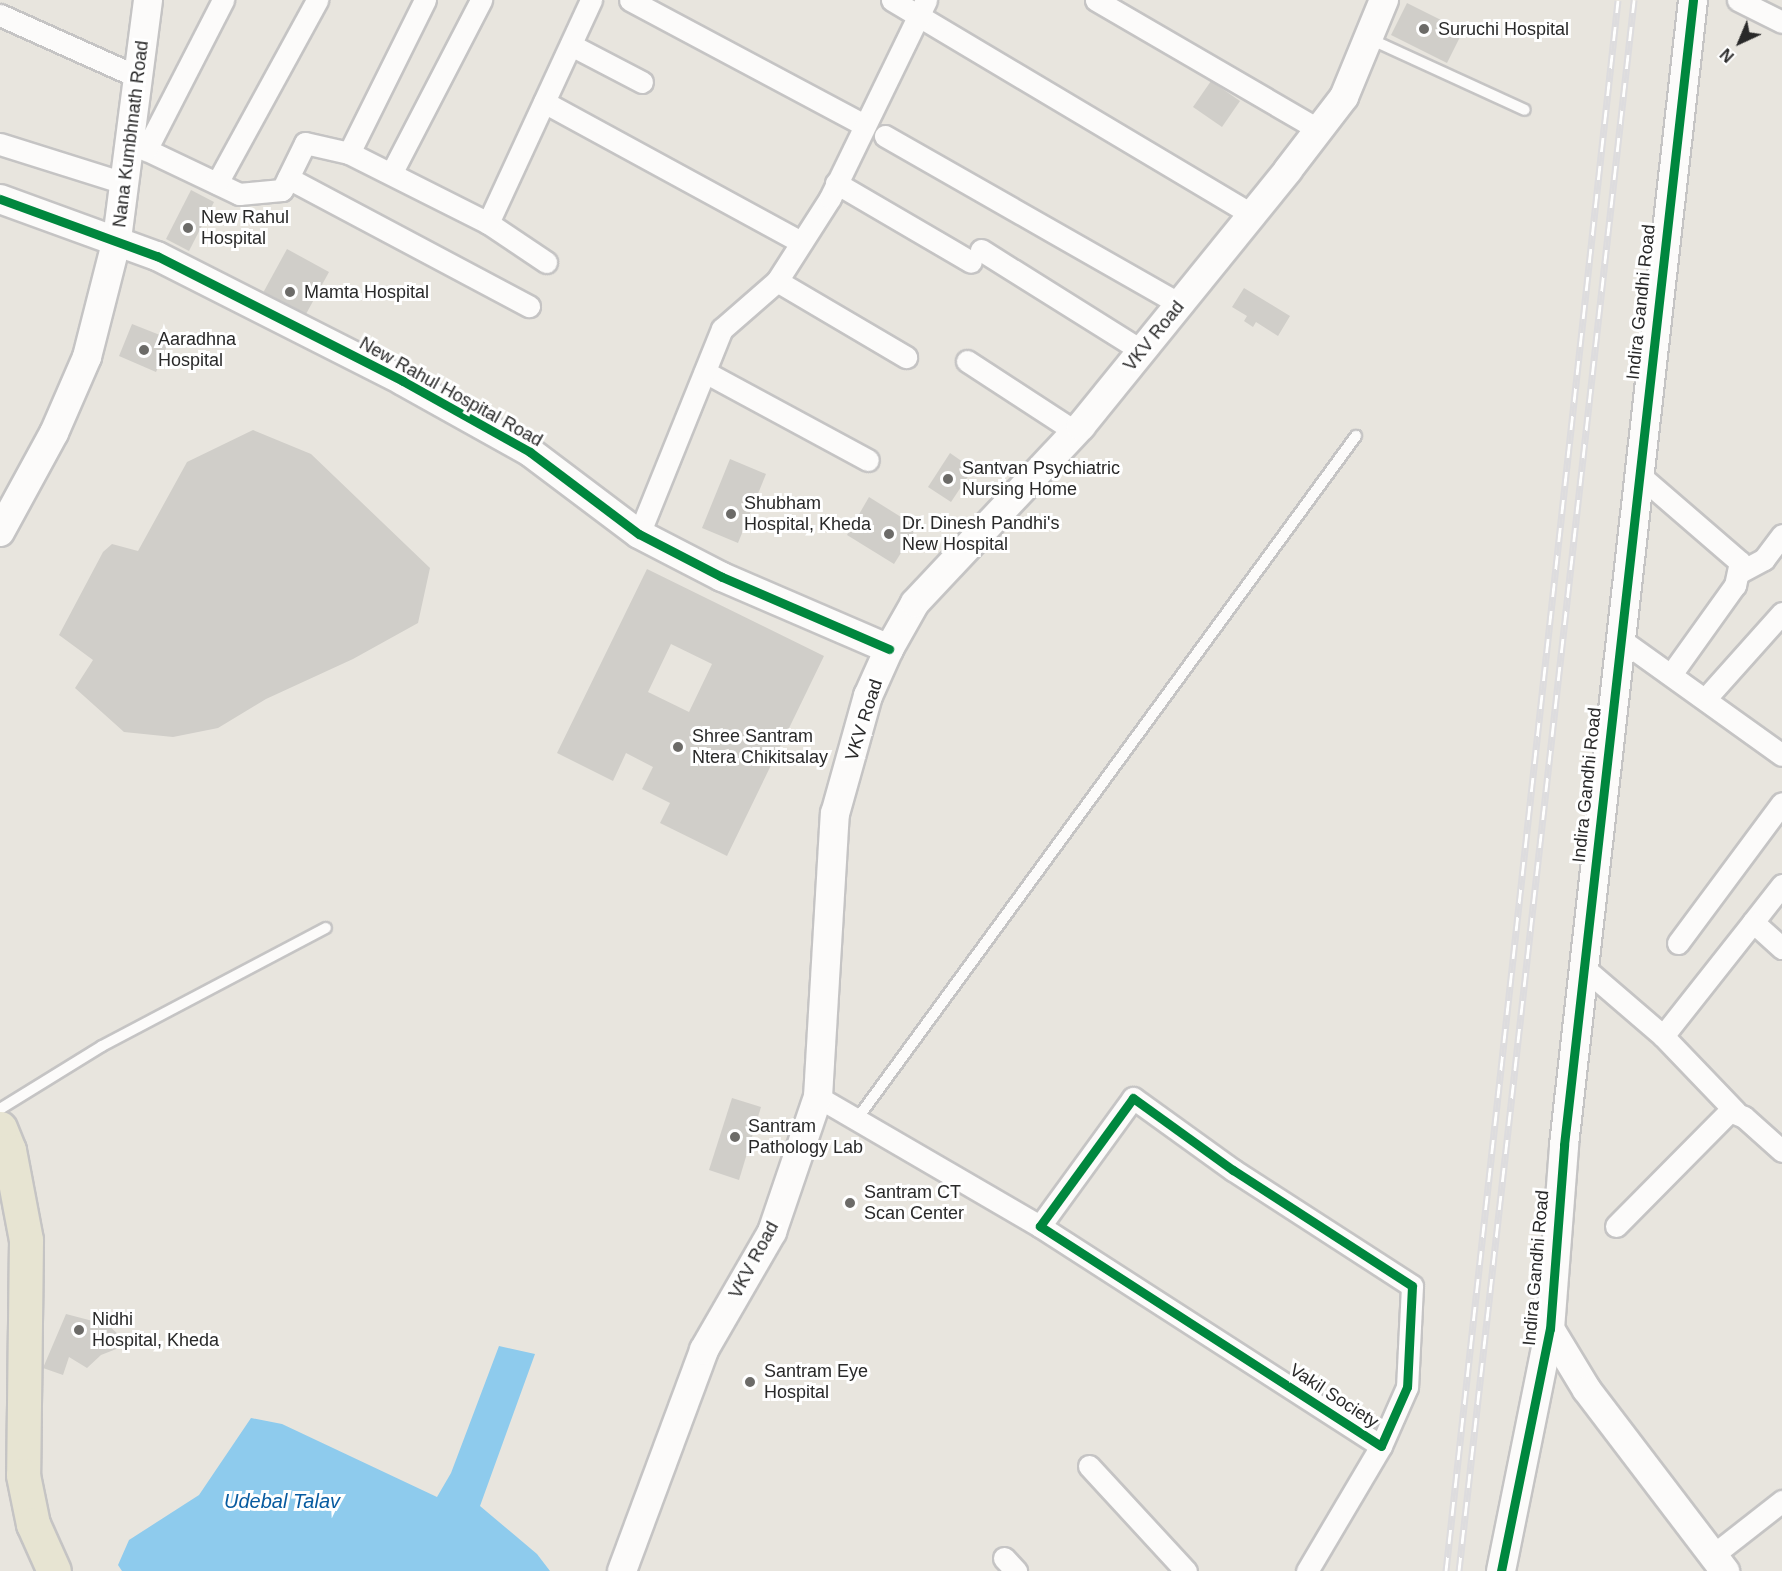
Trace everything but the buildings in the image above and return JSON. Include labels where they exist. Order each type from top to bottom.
[{"type":"main road","points":[[3,1144],[26,1240],[23,1474],[33,1524],[54,1571]]},
{"type":"street","name":"Nana Kumbhnath Road","points":[[0,532],[54,433],[87,357],[117,239],[124,183],[138,146],[138,77],[148,0]]},
{"type":"street","points":[[223,0],[138,146],[240,194],[282,190],[304,143],[350,153],[392,172],[488,223],[546,262]]},
{"type":"street","points":[[217,183],[317,0]]},
{"type":"street","points":[[350,153],[425,0]]},
{"type":"street","points":[[392,172],[481,0]]},
{"type":"street","points":[[488,223],[591,0]]},
{"type":"street","points":[[630,0],[864,125]]},
{"type":"street","points":[[892,0],[923,7],[1253,214]]},
{"type":"street","points":[[1096,0],[1319,130]]},
{"type":"street","name":"VKV Road","points":[[622,1571],[704,1350],[772,1232],[818,1096],[835,814],[868,696],[889,650],[915,603],[1076,432],[1319,130],[1344,97],[1384,0]]},
{"type":"street","name":"Indira Gandhi Road","points":[[1501,1571],[1550,1329],[1563,1145],[1693,0]]},
{"type":"street","points":[[1738,0],[1782,22]]},
{"type":"street","points":[[639,534],[722,329],[777,281],[836,183],[923,7]]},
{"type":"street","points":[[0,15],[138,77]]},
{"type":"street","points":[[571,45],[642,82]]},
{"type":"street","points":[[544,102],[801,242]]},
{"type":"street","points":[[885,136],[1180,304]]},
{"type":"street","points":[[0,144],[124,183]]},
{"type":"street","points":[[288,178],[529,306]]},
{"type":"street","points":[[836,183],[976,256],[1142,351]]},
{"type":"street","name":"New Rahul Hospital Road","points":[[0,199],[117,239],[392,376],[530,452],[639,534],[722,577],[889,650]]},
{"type":"street","points":[[777,281],[906,357]]},
{"type":"street","points":[[967,361],[1076,432]]},
{"type":"street","points":[[705,372],[868,460]]},
{"type":"street","points":[[1638,474],[1740,562],[1740,572]]},
{"type":"street","points":[[1672,673],[1740,572],[1764,559],[1782,535]]},
{"type":"street","points":[[1706,698],[1782,613]]},
{"type":"street","points":[[1620,639],[1672,673],[1782,755]]},
{"type":"street","points":[[1678,943],[1782,803]]},
{"type":"street","points":[[1664,1036],[1782,885]]},
{"type":"street","points":[[1753,922],[1782,948]]},
{"type":"street","points":[[1584,968],[1664,1036],[1736,1112],[1782,1151]]},
{"type":"street","points":[[818,1096],[1041,1226]]},
{"type":"street","name":"Vakil Society","points":[[1133,1098],[1233,1170],[1412,1286],[1407,1387],[1381,1446],[1041,1226],[1133,1098]]},
{"type":"street","points":[[1616,1226],[1724,1114],[1736,1112]]},
{"type":"street","name":"Indira Gandhi Road","points":[[1550,1329],[1587,1390],[1719,1563]]},
{"type":"street","points":[[1307,1571],[1381,1446]]},
{"type":"street","points":[[1089,1466],[1186,1571]]},
{"type":"street","points":[[1719,1563],[1782,1501]]},
{"type":"lane","points":[[1368,38],[1525,110]]},
{"type":"lane","points":[[857,1119],[1356,436]]},
{"type":"lane","points":[[0,1109],[102,1046],[326,928]]},
{"type":"water","name":"Udebal Talav","points":[[499,1346],[535,1354],[480,1506],[537,1554],[550,1571],[122,1571],[118,1565],[129,1540],[199,1495],[251,1418],[282,1424],[437,1497],[451,1473]]},
{"type":"railway","points":[[1446,1571],[1618,0]]},
{"type":"railway","points":[[1459,1571],[1634,0]]},
{"type":"cycle path","points":[[1501,1571],[1550,1329],[1564,1145],[1693,0]]},
{"type":"cycle path","points":[[0,199],[157,256],[403,381],[530,452],[639,534],[722,577],[889,649]]},
{"type":"cycle path","points":[[1133,1098],[1233,1170],[1412,1286],[1407,1387],[1381,1446],[1040,1226],[1133,1098]]},
{"type":"place","name":"Suruchi Hospital","points":[[1424,29]]},
{"type":"place","name":"New Rahul Hospital","points":[[188,228]]},
{"type":"place","name":"Mamta Hospital","points":[[290,292]]},
{"type":"place","name":"Aaradhna Hospital","points":[[144,350]]},
{"type":"place","name":"Santvan Psychiatric Nursing Home","points":[[948,479]]},
{"type":"place","name":"Shubham Hospital, Kheda","points":[[731,514]]},
{"type":"place","name":"Dr. Dinesh Pandhi's New Hospital","points":[[889,534]]},
{"type":"place","name":"Shree Santram Ntera Chikitsalay","points":[[678,747]]},
{"type":"place","name":"Santram Pathology Lab","points":[[735,1137]]},
{"type":"place","name":"Santram CT Scan Center","points":[[850,1203]]},
{"type":"place","name":"Nidhi Hospital, Kheda","points":[[79,1330]]},
{"type":"place","name":"Santram Eye Hospital","points":[[750,1382]]}]
